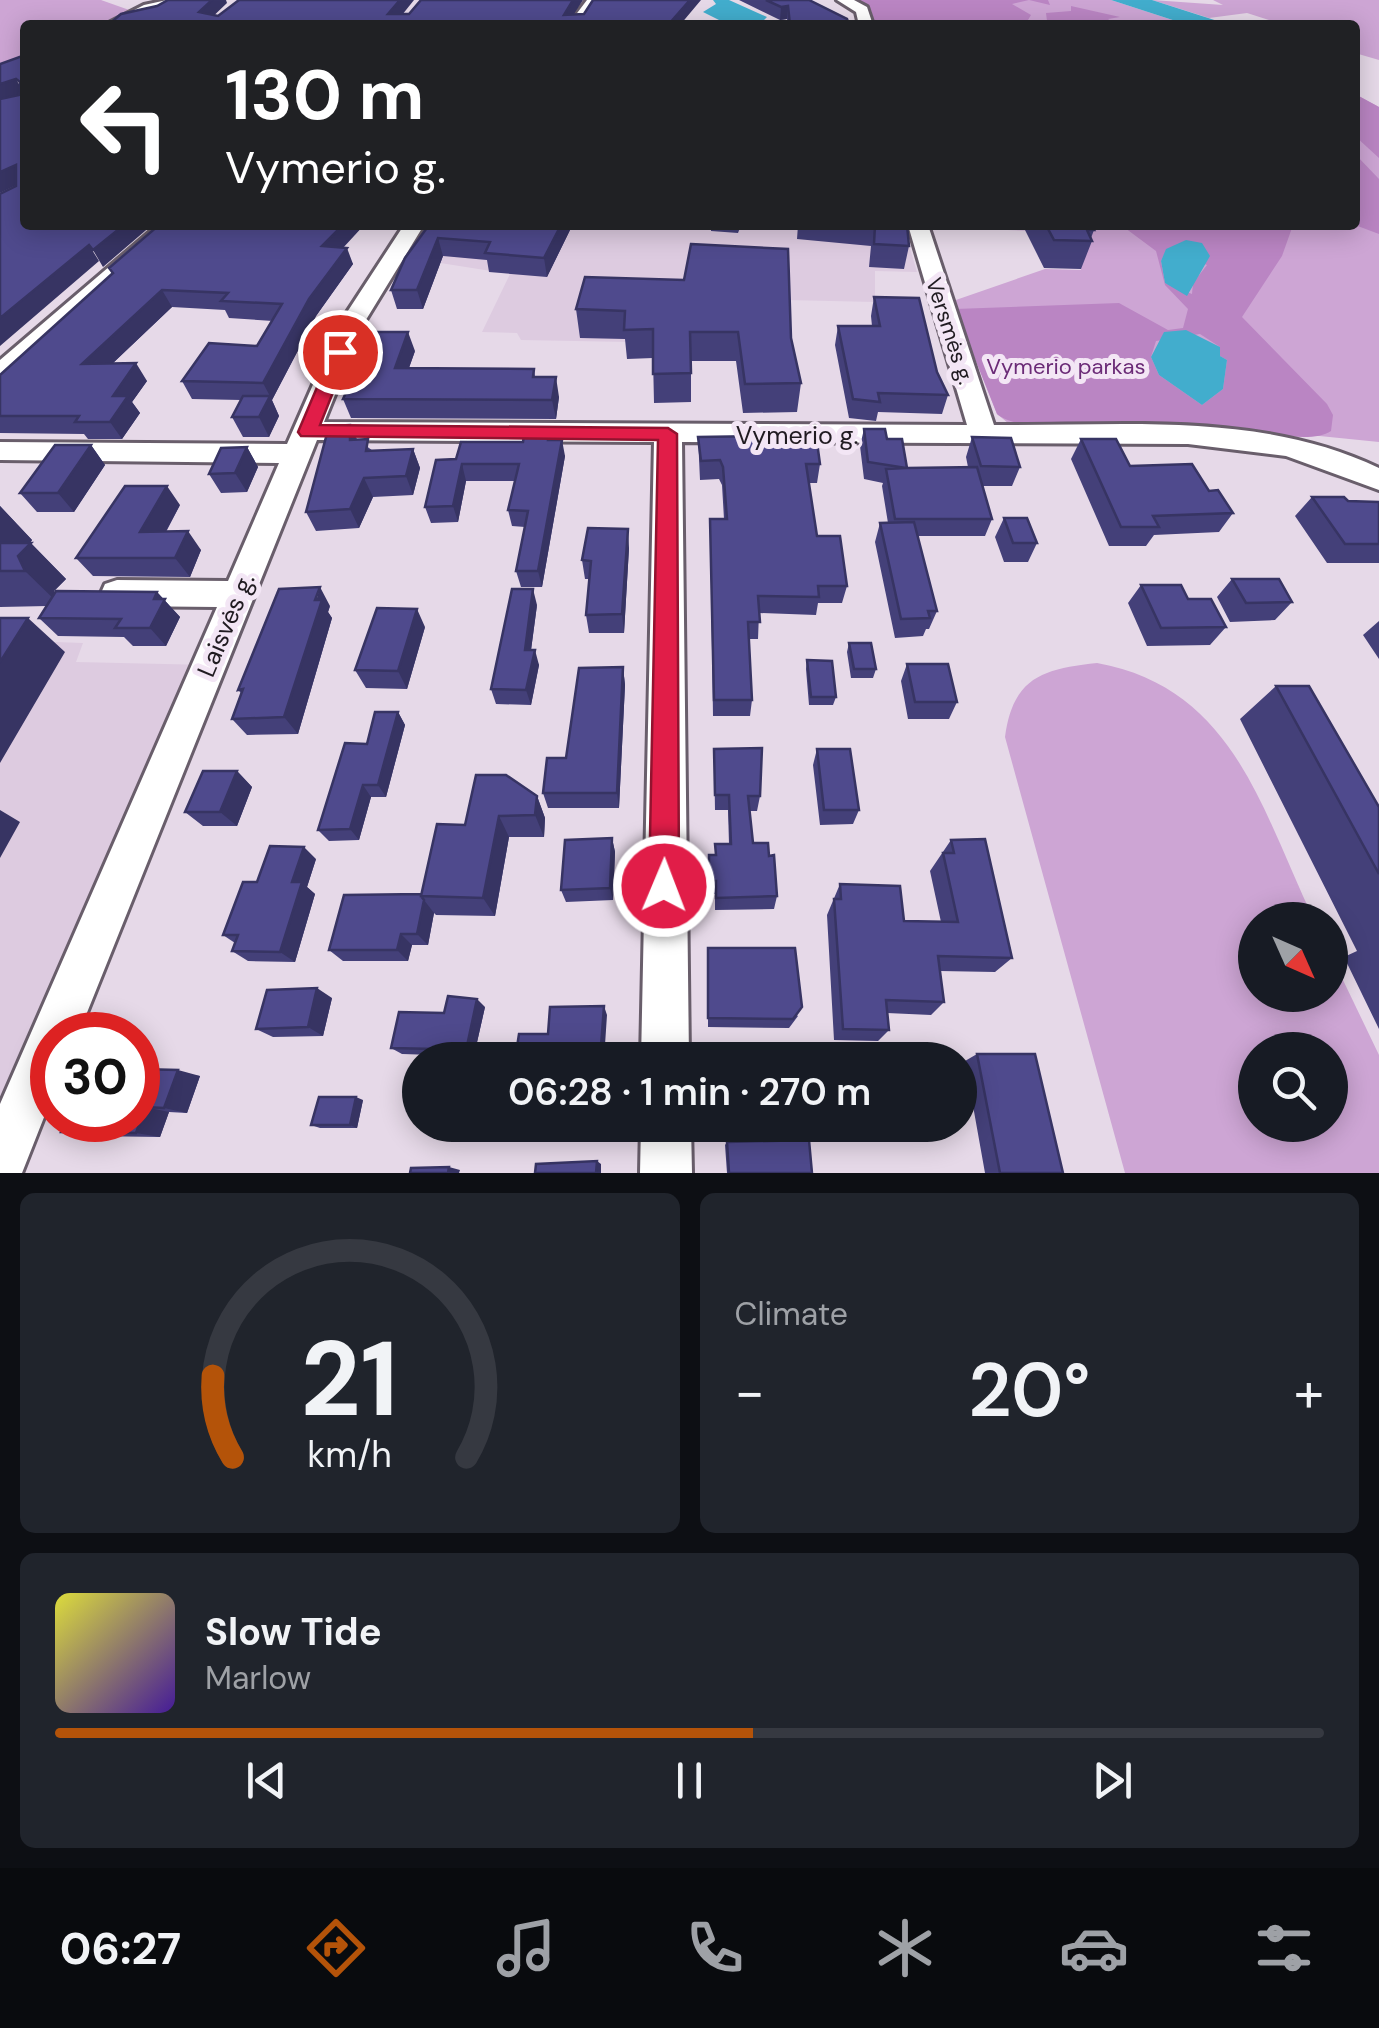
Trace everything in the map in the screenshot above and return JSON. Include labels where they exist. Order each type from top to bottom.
[{"type":"street","points":[[126,0],[144,10]]},
{"type":"street","points":[[123,20],[184,0]]},
{"type":"street","points":[[579,20],[594,0]]},
{"type":"street","points":[[844,0],[862,10],[865,20]]},
{"type":"street","points":[[0,373],[164,230]]},
{"type":"street","name":"Laisvės g.","points":[[63,1012],[352,323],[411,230]]},
{"type":"street","name":"Versmės g.","points":[[920,230],[984,436]]},
{"type":"street","points":[[665,1042],[668,434]]},
{"type":"street","name":"Vymerio g.","points":[[0,451],[668,434],[1188,435],[1286,445],[1354,466],[1379,480]]},
{"type":"street","points":[[91,593],[239,594]]},
{"type":"street","name":"Laisvės g.","points":[[0,1164],[30,1092]]},
{"type":"street","points":[[666,1142],[666,1173]]},
{"type":"shaded area","points":[[511,230],[904,230],[917,272],[875,271],[875,302],[787,300],[787,345],[521,340],[517,333],[482,332],[510,274],[415,259]]},
{"type":"shaded area","points":[[0,640],[83,643],[76,662],[209,665],[64,1012],[30,1012],[30,1092],[0,1164]]},
{"type":"green space","points":[[0,0],[101,0],[132,11],[113,20],[20,20],[20,64],[0,72]]},
{"type":"green space","points":[[858,0],[1111,0],[1173,20],[874,20],[871,10]]},
{"type":"green space","points":[[858,0],[1029,0],[1012,4],[1031,15],[1028,20],[874,20],[871,10]]},
{"type":"green space","points":[[1152,0],[1223,5],[1213,0],[1379,0],[1379,60],[1360,54],[1360,20],[1269,20],[1247,13],[1209,18]]},
{"type":"green space","points":[[1071,6],[1120,17],[1047,20],[1046,13],[1071,11]]},
{"type":"green space","points":[[1360,97],[1379,107],[1379,442],[1212,425],[1042,427],[1008,423],[997,414],[953,301],[1045,269],[1081,270],[1071,232],[1007,230],[1360,230]]},
{"type":"green space","points":[[1360,97],[1379,107],[1379,158],[1360,141]]},
{"type":"green space","points":[[1360,159],[1379,179],[1379,234],[1360,227]]},
{"type":"green space","name":"Vymerio parkas","points":[[1128,230],[1291,230],[1282,256],[1242,317],[1327,404],[1333,415],[1331,431],[1307,437],[1210,425],[1066,428],[1013,422],[997,414],[955,309],[1119,303],[1168,330],[1183,328],[1188,309],[1165,285],[1156,251]],"holes":[[[1167,249],[1207,265],[1193,283],[1192,294],[1165,283],[1161,261]],[[1200,334],[1220,347],[1220,356],[1227,360],[1223,389],[1202,405],[1159,375],[1151,357],[1156,341]]]},
{"type":"green space","points":[[1097,663],[1143,677],[1181,698],[1212,726],[1237,759],[1306,902],[1238,902],[1238,1012],[1348,1012],[1348,990],[1379,1055],[1379,1173],[1125,1173],[1005,737],[1015,701],[1023,689],[1046,673]]},
{"type":"water","points":[[713,0],[729,0],[767,17],[719,20],[703,12],[716,4]]},
{"type":"water","points":[[1111,0],[1152,0],[1214,20],[1173,20]]},
{"type":"water","points":[[1186,240],[1202,243],[1210,256],[1187,296],[1165,283],[1161,261],[1166,249]]},
{"type":"water","points":[[1186,330],[1220,347],[1220,356],[1227,360],[1223,389],[1202,405],[1159,375],[1151,357],[1164,332]]},
{"type":"building","points":[[168,0],[212,0],[199,12],[218,16],[239,0],[400,0],[388,14],[409,14],[421,0],[573,0],[564,15],[584,14],[593,0],[690,0],[672,20],[114,20],[121,14]]},
{"type":"building","points":[[766,0],[809,0],[847,20],[789,20],[788,6]]},
{"type":"building","points":[[20,57],[20,82],[16,79],[0,84],[0,64]]},
{"type":"building","points":[[20,82],[20,230],[118,230],[93,250],[89,245],[0,318],[0,194],[16,186],[16,165],[0,172],[0,99],[19,95]]},
{"type":"building","points":[[153,230],[338,230],[322,246],[347,248],[309,299],[263,383],[182,381],[209,343],[257,346],[282,304],[221,301],[228,293],[162,290],[82,364],[136,363],[113,396],[128,396],[110,422],[75,422],[79,416],[0,416],[0,375],[113,273],[109,268]]},
{"type":"building","points":[[425,230],[558,230],[544,258],[485,253],[490,242],[438,238],[417,290],[391,290],[405,258]]},
{"type":"building","points":[[875,230],[907,230],[909,246],[874,244]]},
{"type":"building","points":[[1049,230],[1087,230],[1092,241],[1054,240]]},
{"type":"building","points":[[691,244],[788,249],[791,338],[801,383],[745,384],[738,332],[690,332],[691,373],[653,374],[653,329],[624,330],[625,311],[576,309],[585,277],[684,280]]},
{"type":"building","points":[[874,297],[919,298],[937,372],[948,395],[878,393],[880,402],[853,399],[838,326],[880,326]]},
{"type":"building","points":[[374,332],[408,332],[395,368],[534,369],[533,377],[556,377],[552,400],[343,399]]},
{"type":"building","points":[[243,396],[270,396],[259,417],[232,417]]},
{"type":"building","points":[[350,425],[350,440],[368,439],[366,451],[413,449],[406,476],[364,478],[350,509],[306,512],[329,426]]},
{"type":"building","points":[[525,429],[549,429],[548,440],[562,440],[538,571],[516,571],[528,511],[508,510],[519,464],[462,464],[453,506],[425,507],[436,460],[456,459],[461,442],[523,442]]},
{"type":"building","points":[[864,429],[885,429],[887,439],[902,439],[907,468],[977,467],[992,519],[895,519],[886,469],[906,468],[868,462]]},
{"type":"building","points":[[816,435],[820,464],[806,464],[817,536],[840,536],[847,586],[818,586],[819,597],[758,596],[760,622],[748,622],[752,700],[714,700],[710,519],[727,519],[723,467],[720,460],[701,461],[698,437]]},
{"type":"building","points":[[972,437],[1011,438],[1020,467],[981,466]]},
{"type":"building","points":[[1081,439],[1116,439],[1130,466],[1192,464],[1209,491],[1218,490],[1233,513],[1153,516],[1159,527],[1121,527]]},
{"type":"building","points":[[55,445],[91,445],[58,493],[20,493]]},
{"type":"building","points":[[247,447],[235,473],[209,474],[221,448]]},
{"type":"building","points":[[125,486],[167,486],[140,532],[188,531],[175,558],[76,558]]},
{"type":"building","points":[[1312,497],[1379,502],[1379,544],[1345,544]]},
{"type":"building","points":[[1004,518],[1027,518],[1037,543],[1013,543]]},
{"type":"building","points":[[914,522],[937,611],[928,611],[930,618],[901,619],[880,523]]},
{"type":"building","points":[[588,528],[628,529],[622,614],[586,615],[591,561],[582,560]]},
{"type":"building","points":[[0,543],[31,543],[18,556],[25,571],[0,571]]},
{"type":"building","points":[[1232,579],[1279,579],[1292,602],[1246,603]]},
{"type":"building","points":[[1141,585],[1181,585],[1188,599],[1211,599],[1226,627],[1161,628]]},
{"type":"building","points":[[320,587],[315,600],[322,600],[284,717],[232,719],[243,689],[238,690],[279,589]]},
{"type":"building","points":[[512,589],[533,589],[525,650],[535,650],[526,690],[491,689]]},
{"type":"building","points":[[56,591],[157,592],[154,599],[165,599],[150,628],[115,628],[121,619],[39,618]]},
{"type":"building","points":[[377,608],[417,609],[398,671],[355,670]]},
{"type":"building","points":[[0,618],[28,618],[0,662]]},
{"type":"building","points":[[849,643],[871,643],[876,669],[854,669]]},
{"type":"building","points":[[807,660],[832,661],[836,697],[811,697]]},
{"type":"building","points":[[907,664],[948,664],[957,702],[915,702]]},
{"type":"building","points":[[623,667],[617,793],[543,793],[547,758],[566,758],[579,668]]},
{"type":"building","points":[[1276,686],[1309,686],[1379,807],[1379,874]]},
{"type":"building","points":[[375,712],[398,712],[378,785],[363,785],[350,829],[318,830],[345,743],[367,744]]},
{"type":"building","points":[[762,748],[760,796],[748,796],[753,843],[768,843],[769,856],[774,855],[777,896],[716,898],[716,881],[709,881],[709,855],[716,855],[715,844],[731,844],[729,795],[715,795],[714,749]]},
{"type":"building","points":[[817,749],[850,749],[859,810],[824,810]]},
{"type":"building","points":[[203,771],[237,771],[220,812],[185,812]]},
{"type":"building","points":[[476,775],[506,775],[537,796],[535,815],[499,816],[483,898],[421,896],[437,824],[465,825]]},
{"type":"building","points":[[612,838],[610,888],[561,890],[565,840]]},
{"type":"building","points":[[985,839],[1012,958],[938,956],[944,1002],[886,1000],[889,1030],[843,1029],[834,899],[841,899],[840,884],[900,886],[904,921],[958,922],[943,853],[954,853],[951,840]]},
{"type":"building","points":[[270,846],[304,847],[292,882],[302,882],[280,952],[232,951],[238,935],[223,935],[243,882],[257,882]]},
{"type":"building","points":[[421,894],[424,900],[417,934],[401,934],[397,950],[329,950],[344,895]]},
{"type":"building","points":[[708,948],[795,948],[802,1007],[793,1019],[708,1018]]},
{"type":"building","points":[[317,988],[308,1027],[256,1029],[267,990]]},
{"type":"building","points":[[448,996],[477,999],[468,1042],[402,1042],[402,1048],[391,1048],[399,1012],[444,1013]]},
{"type":"building","points":[[604,1006],[601,1042],[518,1042],[519,1034],[548,1034],[550,1007]]},
{"type":"building","points":[[977,1054],[1035,1054],[1063,1173],[1000,1173]]},
{"type":"building","points":[[160,1070],[178,1070],[164,1108],[160,1108]]},
{"type":"building","points":[[319,1097],[356,1097],[350,1125],[311,1125]]},
{"type":"building","points":[[727,1142],[809,1142],[812,1173],[729,1173]]},
{"type":"building","points":[[597,1161],[596,1173],[535,1173],[536,1164]]},
{"type":"building","points":[[449,1167],[448,1173],[410,1173],[411,1168]]},
{"type":"route","points":[[340,352],[308,432],[668,434],[664,886]]}]
